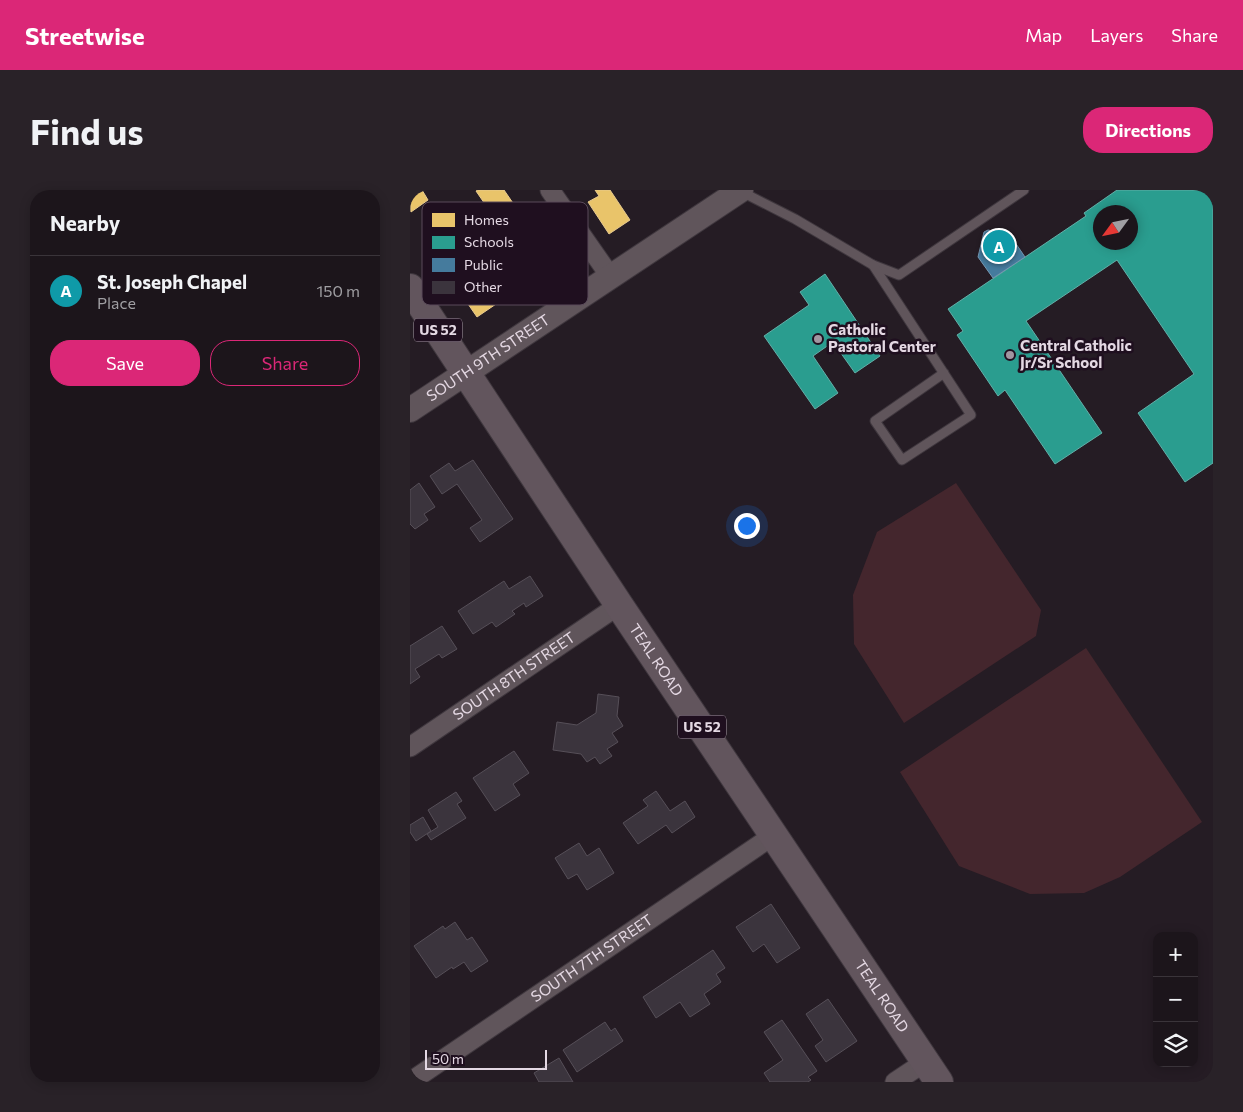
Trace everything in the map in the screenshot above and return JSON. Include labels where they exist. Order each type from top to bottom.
[{"type":"main road","name":"TEAL ROAD","points":[[410,288],[619,605],[932,1072]]},
{"type":"street","points":[[550,190],[558,202]]},
{"type":"street","name":"SOUTH 9TH STREET","points":[[588,291],[740,190]]},
{"type":"street","points":[[588,244],[610,276]]},
{"type":"street","name":"SOUTH 9TH STREET","points":[[410,410],[566,305]]},
{"type":"street","name":"SOUTH 8TH STREET","points":[[410,747],[619,605]]},
{"type":"street","name":"SOUTH 7TH STREET","points":[[410,1082],[774,835]]},
{"type":"street","points":[[895,1082],[932,1072]]},
{"type":"lane","points":[[740,190],[873,265],[899,275],[1024,190]]},
{"type":"lane","points":[[873,265],[944,373],[971,416],[902,460],[875,421],[944,373]]},
{"type":"shaded area","points":[[956,483],[1041,610],[1036,636],[904,723],[854,644],[853,595],[877,532]]},
{"type":"shaded area","points":[[1086,648],[1202,822],[1120,877],[1084,893],[1030,894],[959,866],[900,772]]},
{"type":"building: Homes","points":[[410,190],[422,190],[428,200],[422,202],[422,204],[411,212]]},
{"type":"building: Homes","points":[[504,190],[512,202],[484,202],[476,191]]},
{"type":"building: Homes","points":[[595,190],[610,190],[630,220],[609,234],[588,202],[599,196]]},
{"type":"building: Homes","points":[[469,305],[495,305],[477,317]]},
{"type":"building: Schools","name":"Central Catholic Jr/Sr School","points":[[1117,190],[1213,190],[1213,463],[1185,482],[1138,413],[1194,374],[1117,260],[1026,321],[1102,433],[1055,464],[1005,390],[998,396],[957,335],[963,331],[948,309],[1086,216],[1084,213],[1093,207],[1093,250],[1138,250],[1138,205],[1095,205]]},
{"type":"building: Schools","name":"Catholic Pastoral Center","points":[[825,274],[880,356],[855,373],[833,342],[813,356],[838,393],[815,409],[764,336],[809,305],[800,292]]},
{"type":"building: Public","points":[[988,230],[1010,235],[1025,257],[993,278],[978,257],[984,232]]},
{"type":"building: Other","points":[[473,460],[513,519],[480,542],[470,528],[482,520],[457,484],[442,494],[430,476],[449,463],[455,471]]},
{"type":"building: Other","points":[[419,483],[435,507],[424,514],[428,520],[415,529],[410,524],[410,490]]},
{"type":"building: Other","points":[[530,576],[543,596],[526,607],[524,603],[512,611],[515,614],[496,627],[492,622],[473,634],[458,611],[504,581],[509,589]]},
{"type":"building: Other","points":[[442,626],[457,649],[442,658],[439,654],[415,669],[420,677],[410,684],[410,646]]},
{"type":"building: Other","points":[[598,694],[619,697],[617,716],[623,726],[612,733],[618,742],[607,749],[612,756],[600,764],[595,757],[587,762],[581,754],[553,750],[557,722],[577,725],[596,713]]},
{"type":"building: Other","points":[[514,751],[529,773],[513,784],[520,795],[495,811],[473,778]]},
{"type":"building: Other","points":[[656,791],[670,811],[685,801],[695,817],[672,833],[666,825],[638,844],[623,823],[648,806],[643,800]]},
{"type":"building: Other","points":[[456,792],[462,801],[457,804],[466,818],[431,840],[427,834],[438,827],[428,810]]},
{"type":"building: Other","points":[[423,817],[431,831],[416,841],[410,832],[410,825]]},
{"type":"building: Other","points":[[579,843],[587,856],[599,848],[614,873],[587,890],[577,874],[568,879],[555,858]]},
{"type":"building: Other","points":[[771,904],[800,948],[777,963],[764,944],[753,952],[736,927]]},
{"type":"building: Other","points":[[455,922],[467,940],[472,937],[488,961],[471,972],[464,962],[453,969],[452,967],[436,978],[414,946],[443,926],[445,929]]},
{"type":"building: Other","points":[[713,950],[725,968],[716,974],[721,982],[704,994],[710,1004],[690,1017],[680,1002],[656,1018],[643,997]]},
{"type":"building: Other","points":[[828,999],[857,1041],[826,1062],[815,1046],[823,1040],[806,1014]]},
{"type":"building: Other","points":[[782,1020],[817,1071],[808,1077],[811,1080],[808,1082],[770,1082],[764,1073],[783,1060],[764,1032]]},
{"type":"building: Other","points":[[605,1022],[611,1031],[615,1028],[623,1041],[577,1072],[563,1050]]},
{"type":"building: Other","points":[[559,1058],[573,1082],[539,1082],[534,1073]]},
{"type":"place","name":"St. Joseph Chapel","points":[[999,246]]},
{"type":"place","name":"Catholic Pastoral Center","points":[[818,339]]},
{"type":"place","name":"Central Catholic Jr/Sr School","points":[[1010,355]]}]
